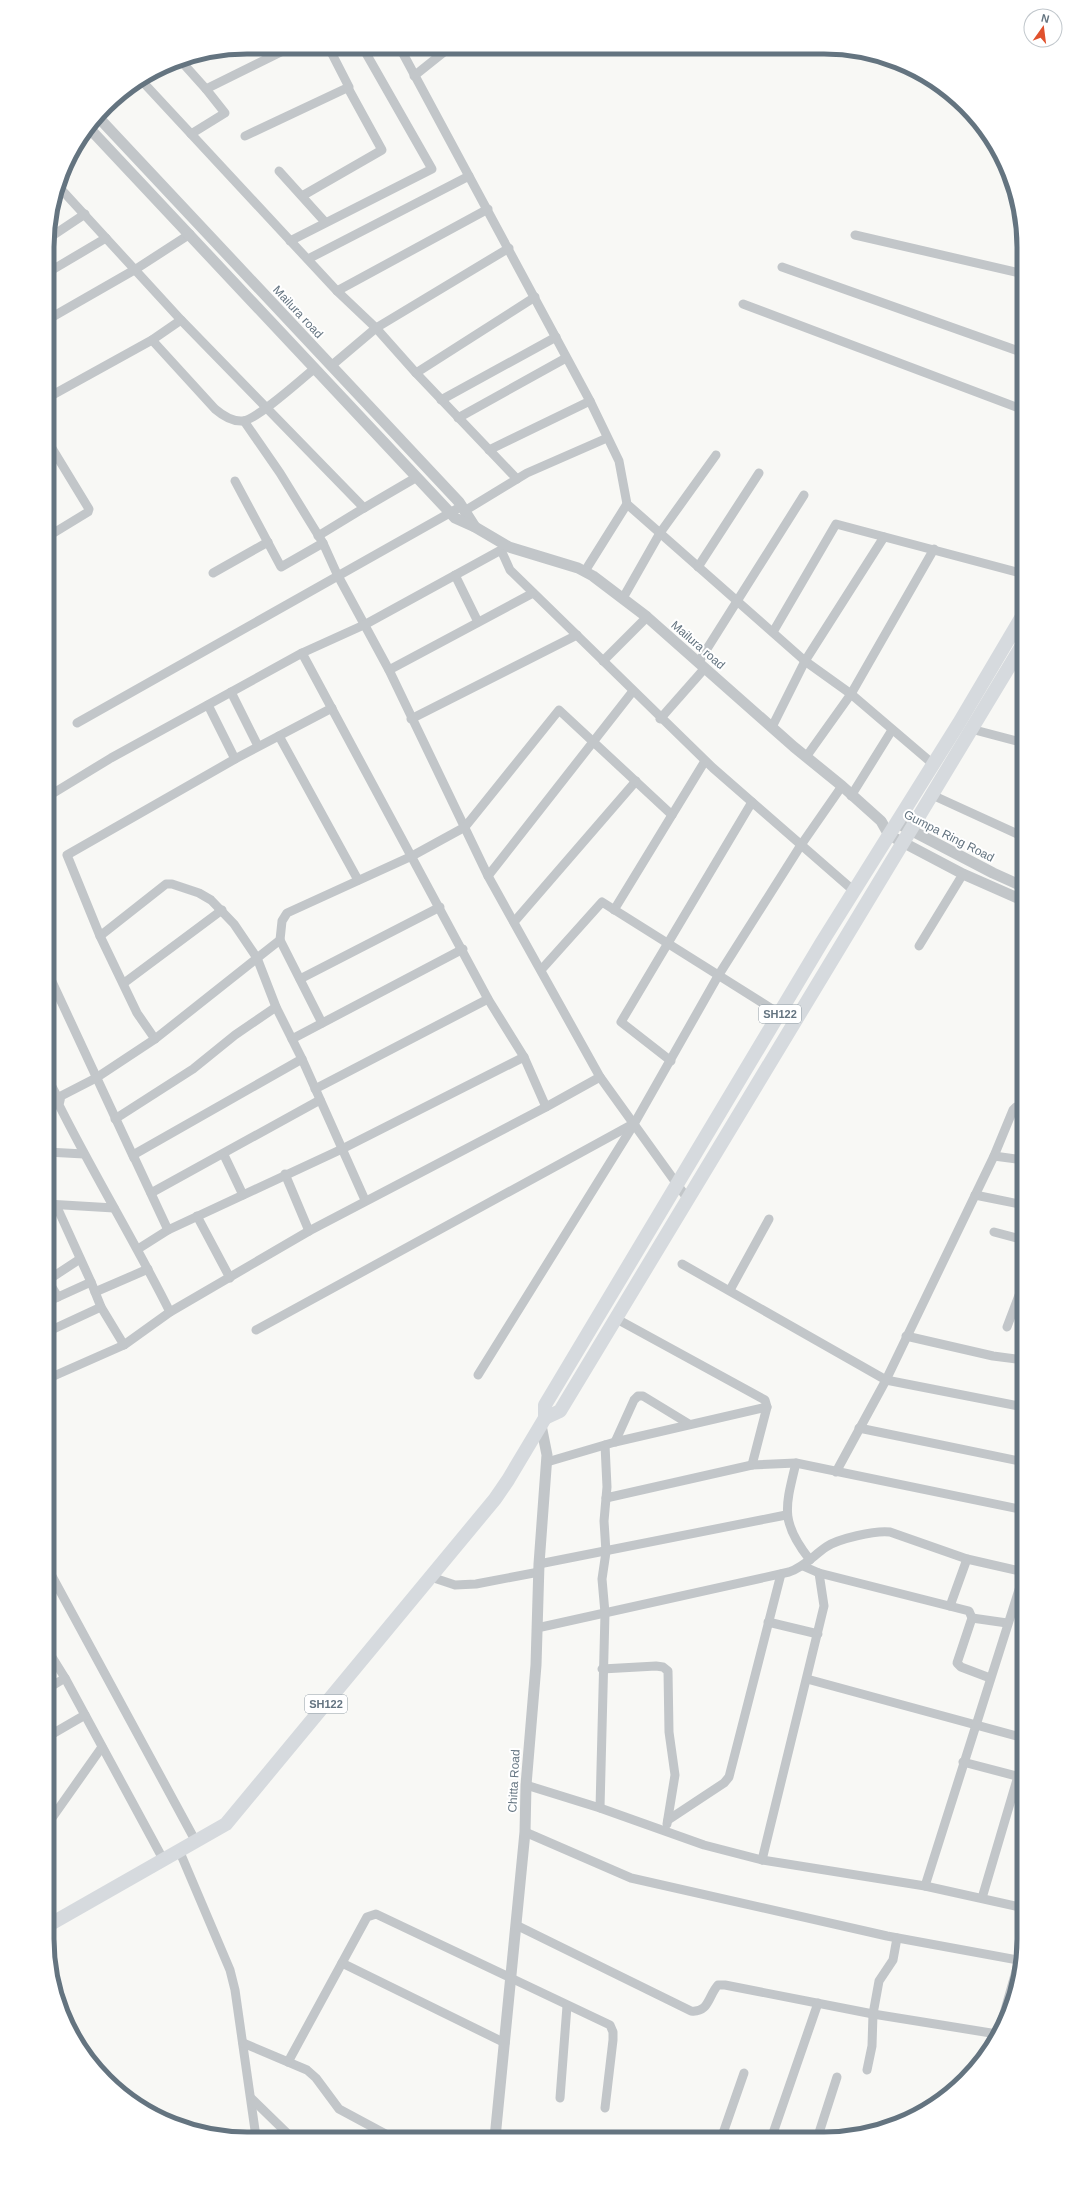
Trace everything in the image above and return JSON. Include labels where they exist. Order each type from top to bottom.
[{"type":"main road","name":"SH122","points":[[54,1922],[163,1858],[226,1824],[504,1487],[543,1421],[545,1405],[854,890],[933,764],[1017,625]]},
{"type":"main road","points":[[543,1421],[560,1412],[930,794],[1017,653]]},
{"type":"street","points":[[206,89],[277,54]]},
{"type":"street","points":[[302,196],[382,150],[348,88],[349,85],[332,54]]},
{"type":"street","points":[[290,240],[432,169],[366,54]]},
{"type":"street","points":[[403,54],[488,209],[590,401],[619,461],[626,504],[805,661],[851,694],[933,764]]},
{"type":"street","points":[[414,76],[442,54]]},
{"type":"street","points":[[184,64],[206,89],[225,114],[191,134]]},
{"type":"street","points":[[144,83],[337,290],[376,328],[441,400],[517,479]]},
{"type":"street","points":[[245,136],[348,88]]},
{"type":"street","name":"Mailura road","points":[[101,121],[464,508],[475,527]]},
{"type":"street","name":"Mailura road","points":[[92,131],[455,518],[475,527],[503,547],[585,571],[647,617],[772,728],[882,821]]},
{"type":"street","points":[[280,171],[325,222]]},
{"type":"street","points":[[308,259],[470,176]]},
{"type":"street","points":[[63,191],[136,268],[182,320],[364,508]]},
{"type":"street","points":[[337,290],[488,209]]},
{"type":"street","points":[[55,231],[85,214]]},
{"type":"street","points":[[54,316],[136,268],[190,234]]},
{"type":"street","points":[[855,236],[1017,272]]},
{"type":"street","points":[[54,269],[106,238]]},
{"type":"street","points":[[331,366],[376,328],[509,248]]},
{"type":"street","points":[[782,267],[1017,351]]},
{"type":"street","points":[[416,373],[535,297]]},
{"type":"street","points":[[744,304],[1017,407]]},
{"type":"street","points":[[54,394],[152,340],[182,320]]},
{"type":"street","points":[[441,400],[556,337]]},
{"type":"street","points":[[152,340],[215,409],[226,417],[244,421],[280,473],[320,539],[337,574],[366,624],[411,719],[466,827],[488,876],[600,1077],[679,1183],[687,1198]]},
{"type":"street","points":[[458,418],[566,358]]},
{"type":"street","points":[[244,421],[266,407],[315,368]]},
{"type":"street","points":[[489,450],[590,401]]},
{"type":"street","points":[[76,723],[337,574],[450,513],[464,508],[517,479],[607,438]]},
{"type":"street","points":[[54,452],[89,509],[88,512],[54,533]]},
{"type":"street","points":[[623,598],[660,533],[716,455]]},
{"type":"street","points":[[698,566],[760,473]]},
{"type":"street","points":[[235,482],[281,567],[364,508],[417,477]]},
{"type":"street","points":[[660,718],[702,665],[738,601],[804,495]]},
{"type":"street","points":[[585,571],[626,504]]},
{"type":"street","points":[[773,632],[836,524],[1017,572]]},
{"type":"street","points":[[772,728],[805,661],[884,537]]},
{"type":"street","points":[[213,573],[268,542]]},
{"type":"street","points":[[54,793],[111,758],[230,692],[302,653],[366,624],[503,547],[510,570],[660,718],[705,761],[854,890]]},
{"type":"street","points":[[806,757],[851,694],[934,549]]},
{"type":"street","points":[[455,575],[478,622]]},
{"type":"street","points":[[389,670],[534,593]]},
{"type":"street","points":[[603,661],[647,617]]},
{"type":"street","points":[[411,719],[577,635]]},
{"type":"street","points":[[302,653],[463,949],[488,999],[524,1057],[546,1107]]},
{"type":"street","points":[[488,876],[633,691]]},
{"type":"street","points":[[230,692],[258,746]]},
{"type":"street","points":[[208,705],[235,759]]},
{"type":"street","points":[[155,1039],[137,1013],[124,983],[100,936],[67,855],[258,746],[332,708]]},
{"type":"street","points":[[322,1023],[280,940],[282,921],[287,913],[412,856],[466,827],[559,710],[672,815]]},
{"type":"street","points":[[971,729],[1017,741]]},
{"type":"street","points":[[851,796],[892,730]]},
{"type":"street","points":[[280,736],[358,880]]},
{"type":"street","points":[[614,910],[705,761]]},
{"type":"street","points":[[514,922],[636,781]]},
{"type":"street","points":[[478,1375],[634,1124],[718,976],[801,845],[842,786]]},
{"type":"street","points":[[930,794],[1017,834]]},
{"type":"street","points":[[671,1061],[621,1022],[752,802]]},
{"type":"street","points":[[882,821],[889,835],[964,874],[1017,898]]},
{"type":"street","name":"Gumpa Ring Road","points":[[882,821],[896,823],[992,873],[1017,884]]},
{"type":"street","points":[[919,946],[964,874]]},
{"type":"street","points":[[100,936],[166,884],[172,884],[199,893],[222,910],[257,958],[276,1007],[302,1059],[365,1200]]},
{"type":"street","points":[[540,970],[602,902],[780,1014]]},
{"type":"street","points":[[300,979],[440,907]]},
{"type":"street","points":[[124,983],[222,910]]},
{"type":"street","points":[[59,1100],[61,1096],[96,1078],[155,1039],[280,940]]},
{"type":"street","points":[[292,1038],[463,949]]},
{"type":"street","points":[[54,986],[168,1230]]},
{"type":"street","points":[[315,1089],[488,999]]},
{"type":"street","points":[[115,1119],[193,1069],[235,1035],[276,1007]]},
{"type":"street","points":[[138,1249],[168,1230],[285,1174],[342,1149],[524,1057]]},
{"type":"street","points":[[134,1158],[133,1155],[302,1059]]},
{"type":"street","points":[[54,1376],[124,1345],[170,1312],[230,1278],[309,1230],[546,1107],[600,1077]]},
{"type":"street","points":[[54,1090],[59,1100],[59,1105],[84,1154],[138,1249],[170,1312]]},
{"type":"street","points":[[151,1193],[224,1155],[320,1100]]},
{"type":"street","points":[[836,1472],[886,1380],[994,1156],[1014,1108],[1017,1108]]},
{"type":"street","points":[[256,1330],[634,1124]]},
{"type":"street","points":[[54,1152],[84,1154]]},
{"type":"street","points":[[224,1155],[243,1195]]},
{"type":"street","points":[[994,1156],[1017,1159]]},
{"type":"street","points":[[285,1174],[309,1230]]},
{"type":"street","points":[[975,1195],[1017,1204]]},
{"type":"street","points":[[54,1205],[114,1208]]},
{"type":"street","points":[[54,1209],[80,1259],[101,1307],[124,1345]]},
{"type":"street","points":[[197,1216],[230,1278]]},
{"type":"street","points":[[730,1290],[769,1219]]},
{"type":"street","points":[[994,1232],[1017,1238]]},
{"type":"street","points":[[54,1276],[80,1259]]},
{"type":"street","points":[[682,1264],[886,1380],[1017,1406]]},
{"type":"street","points":[[95,1292],[148,1269]]},
{"type":"street","points":[[54,1299],[91,1282]]},
{"type":"street","points":[[54,1290],[58,1297]]},
{"type":"street","points":[[1007,1327],[1017,1301]]},
{"type":"street","points":[[54,1329],[101,1307]]},
{"type":"street","points":[[615,1318],[762,1398],[767,1403],[752,1465]]},
{"type":"street","points":[[906,1336],[994,1356],[1017,1359]]},
{"type":"street","points":[[615,1442],[634,1400],[638,1396],[643,1396],[689,1424]]},
{"type":"street","points":[[547,1462],[615,1442],[767,1407]]},
{"type":"street","name":"Chitta Road","points":[[496,2132],[525,1832],[526,1785],[547,1462],[543,1421]]},
{"type":"street","points":[[859,1428],[1017,1461]]},
{"type":"street","points":[[600,1808],[602,1669],[605,1613],[602,1579],[606,1552],[604,1521],[606,1498],[605,1445]]},
{"type":"street","points":[[796,1463],[788,1497],[786,1515],[806,1563],[819,1573],[969,1611],[972,1618],[957,1663],[961,1667],[990,1678]]},
{"type":"street","points":[[606,1498],[752,1465],[796,1463],[1017,1509]]},
{"type":"street","points":[[431,1577],[455,1585],[476,1584],[606,1552],[786,1515]]},
{"type":"street","points":[[537,1628],[781,1574],[806,1563],[834,1543],[885,1531],[967,1559],[1017,1571]]},
{"type":"street","points":[[950,1606],[967,1559]]},
{"type":"street","points":[[762,1860],[824,1606],[819,1573]]},
{"type":"street","points":[[668,1820],[724,1782],[729,1777],[781,1574]]},
{"type":"street","points":[[54,1580],[195,1840]]},
{"type":"street","points":[[925,1886],[974,1725],[1017,1594]]},
{"type":"street","points":[[972,1618],[1007,1623]]},
{"type":"street","points":[[768,1622],[818,1634]]},
{"type":"street","points":[[54,1660],[66,1678],[163,1858]]},
{"type":"street","points":[[602,1669],[656,1666],[663,1667],[668,1671],[669,1732],[674,1774],[666,1831]]},
{"type":"street","points":[[54,1685],[66,1678]]},
{"type":"street","points":[[807,1679],[1017,1736]]},
{"type":"street","points":[[54,1733],[85,1715]]},
{"type":"street","points":[[54,1815],[102,1747]]},
{"type":"street","points":[[963,1762],[1017,1776]]},
{"type":"street","points":[[526,1785],[600,1808],[704,1845],[762,1860],[925,1886],[1017,1906]]},
{"type":"street","points":[[982,1898],[1017,1789]]},
{"type":"street","points":[[525,1832],[631,1878],[897,1938],[1016,1960]]},
{"type":"street","points":[[179,1850],[230,1970],[252,2098],[255,2132]]},
{"type":"street","points":[[288,2062],[367,1917],[376,1914],[567,2006],[610,2025],[613,2032],[605,2108]]},
{"type":"street","points":[[516,1925],[692,2011],[699,2012],[704,2009],[714,1990],[718,1986],[726,1985],[873,2014],[993,2032]]},
{"type":"street","points":[[867,2070],[872,2046],[873,2014],[879,1981],[893,1960],[897,1938]]},
{"type":"street","points":[[342,1963],[504,2043]]},
{"type":"street","points":[[773,2132],[818,2003]]},
{"type":"street","points":[[560,2098],[567,2006]]},
{"type":"street","points":[[243,2043],[312,2074],[339,2109],[382,2132]]},
{"type":"street","points":[[723,2132],[744,2073]]},
{"type":"street","points":[[819,2132],[837,2077]]},
{"type":"street","points":[[252,2098],[285,2132]]}]
